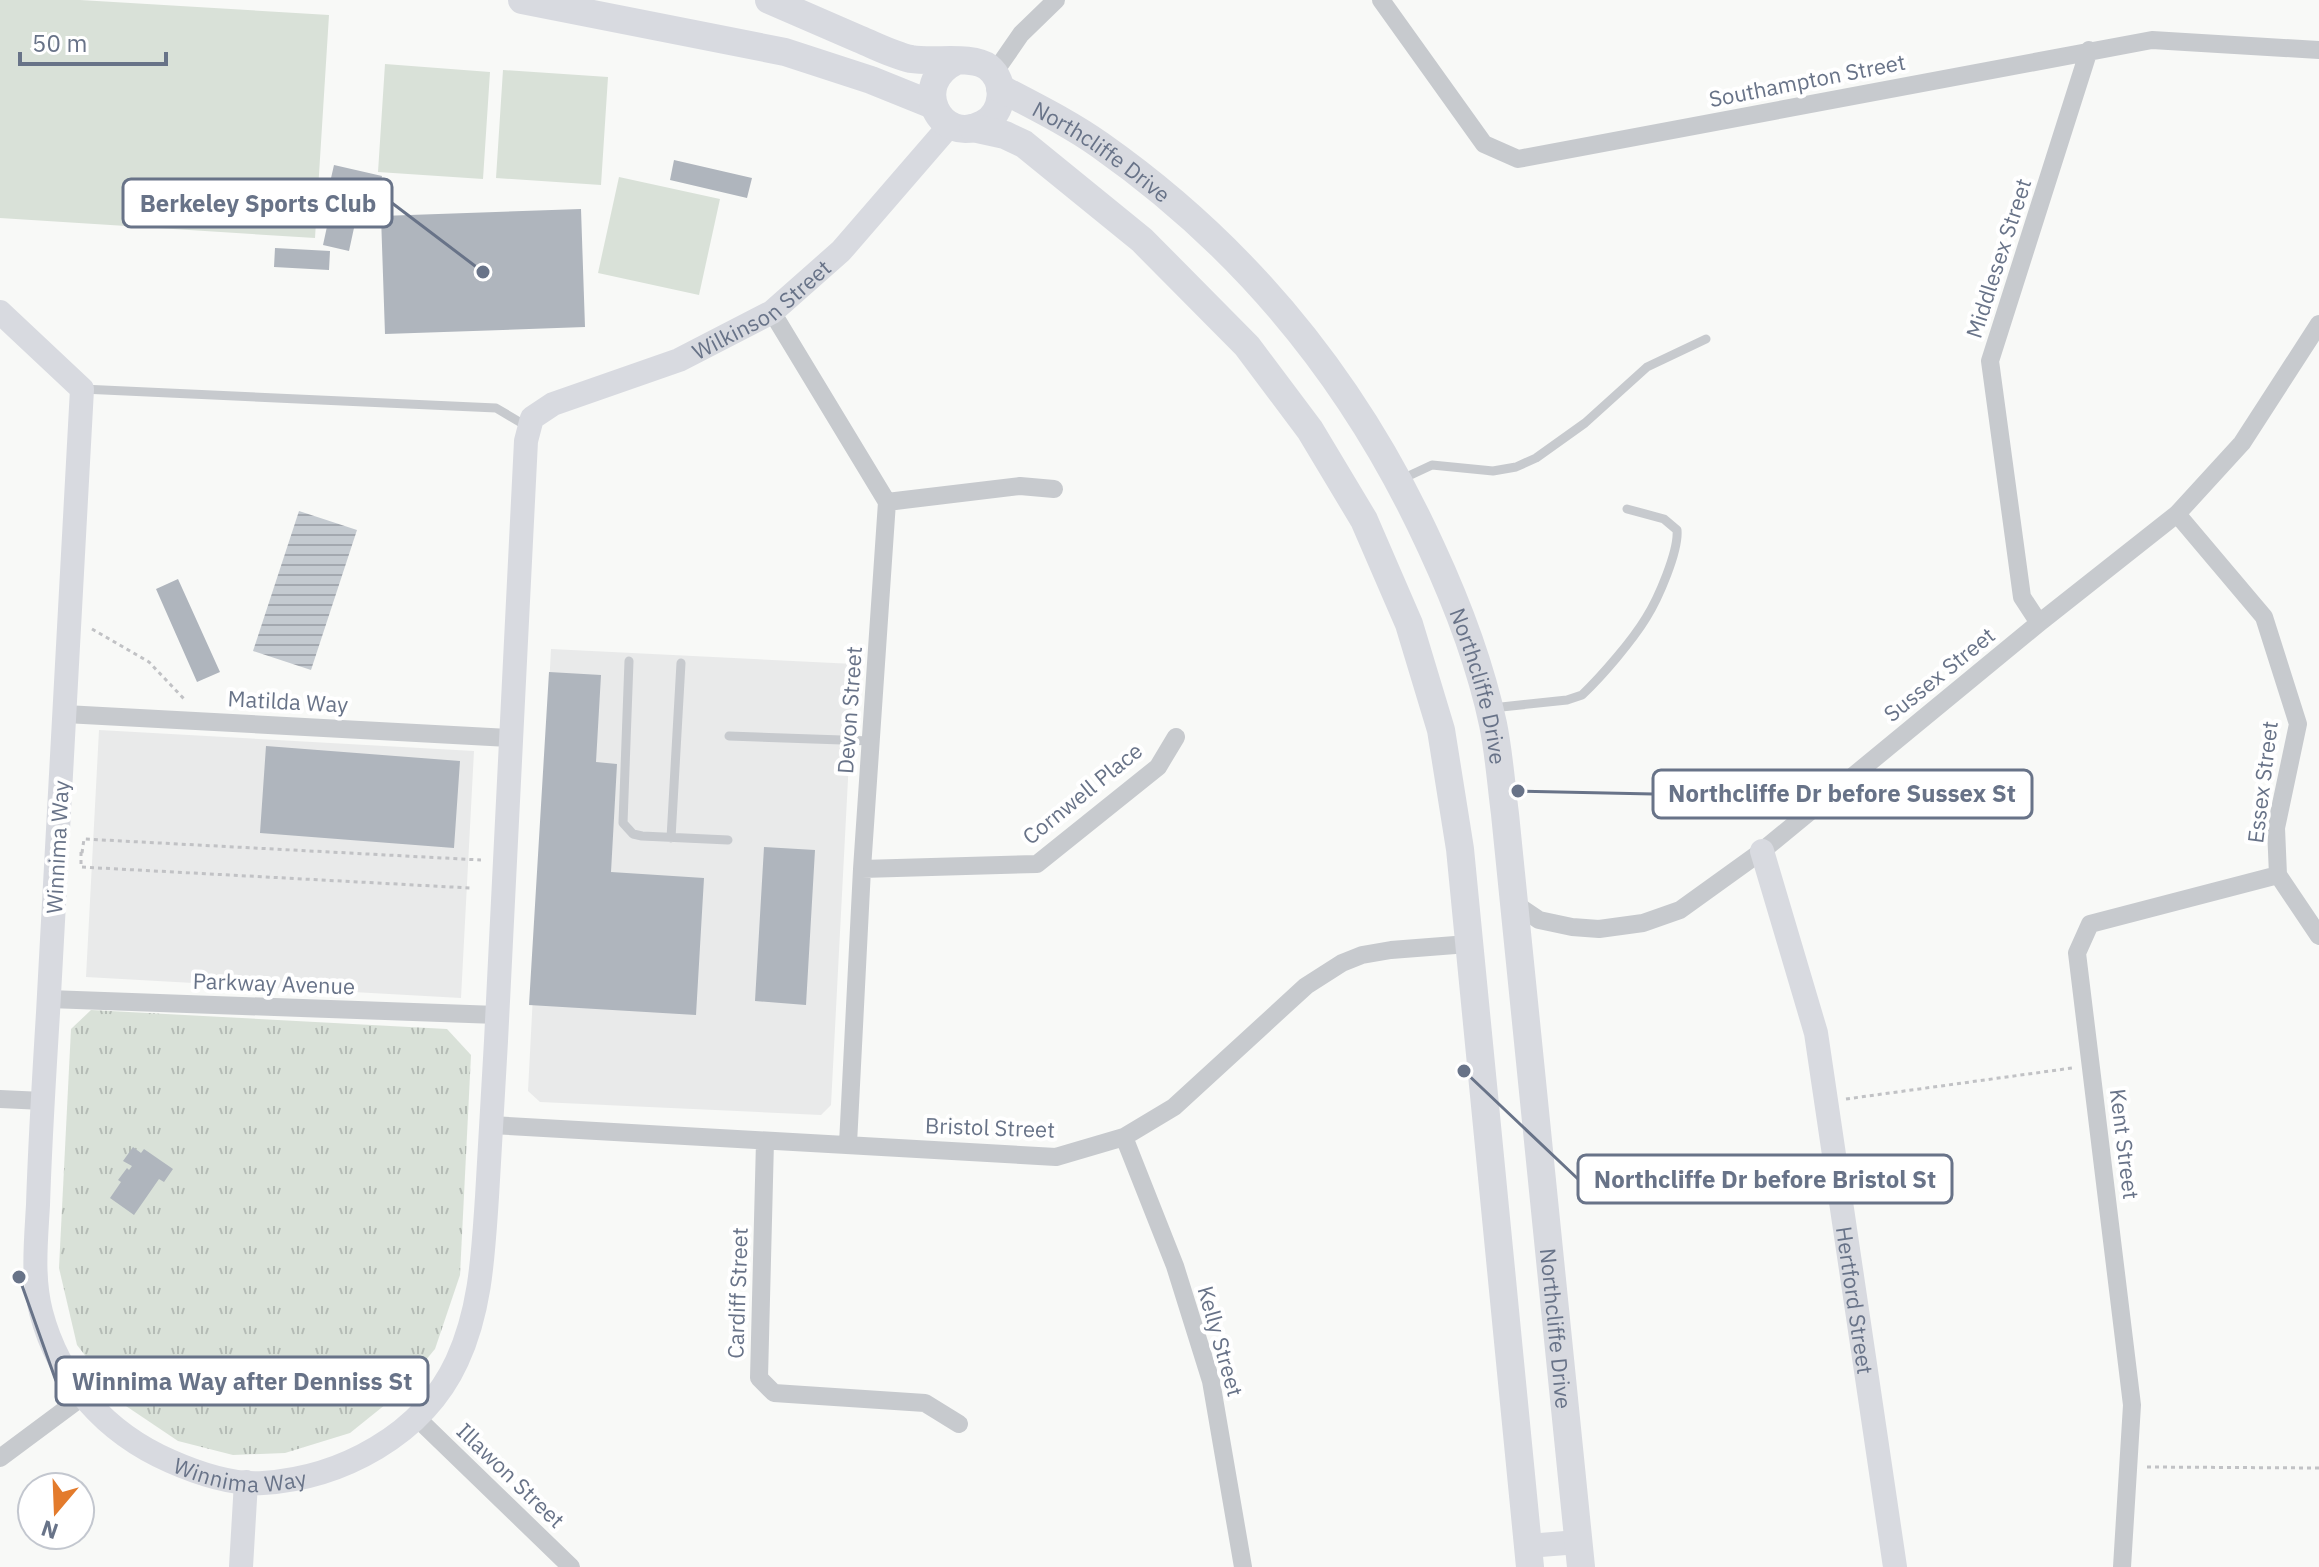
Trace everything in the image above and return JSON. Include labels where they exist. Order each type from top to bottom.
[{"type":"main road","name":"Northcliffe Drive","points":[[522,0],[785,52],[871,80],[952,119],[1024,144],[1142,240],[1247,346],[1310,430],[1364,520],[1409,624],[1441,730],[1460,849],[1529,1556]]},
{"type":"main road","points":[[769,0],[901,57],[929,62],[973,60],[981,63],[997,81],[1000,101],[995,114],[985,123],[952,119],[933,83],[938,73],[956,61]]},
{"type":"main road","name":"Northcliffe Drive","points":[[997,81],[1100,145],[1186,212],[1283,310],[1350,398],[1399,480],[1453,595],[1493,723],[1505,814],[1580,1555]]},
{"type":"street","points":[[997,81],[1021,34],[1056,0]]},
{"type":"street","name":"Southampton Street","points":[[1381,0],[1484,144],[1518,159],[2152,40],[2319,50]]},
{"type":"street","name":"Middlesex Street","points":[[2039,623],[2022,597],[1990,361],[2089,50]]},
{"type":"street","name":"Wilkinson Street","points":[[528,427],[532,418],[553,404],[679,360],[772,312],[841,251],[952,119]]},
{"type":"street","points":[[0,312],[82,389]]},
{"type":"street","points":[[772,312],[887,502],[1020,486],[1054,489]]},
{"type":"street","name":"Sussex Street","points":[[1514,903],[1539,920],[1599,929],[1643,923],[1680,910],[1762,851],[2177,514],[2242,443],[2319,324]]},
{"type":"street","name":"Winnima Way","points":[[82,389],[43,1101],[36,1287],[52,1345],[82,1397],[103,1420],[150,1452],[192,1470],[246,1482],[264,1483],[301,1477],[342,1465],[380,1447],[417,1418],[438,1395],[454,1368],[477,1308],[483,1262],[491,1125],[509,738],[528,427]]},
{"type":"street","name":"Devon Street","points":[[848,1144],[862,869],[887,502]]},
{"type":"street","name":"Essex Street","points":[[2177,514],[2264,617],[2298,724],[2276,828],[2278,875],[2319,936]]},
{"type":"street","name":"Matilda Way","points":[[65,714],[509,738]]},
{"type":"street","name":"Cornwell Place","points":[[862,869],[1037,864],[1158,767],[1176,737]]},
{"type":"street","name":"Hertford Street","points":[[1762,851],[1816,1033],[1895,1567]]},
{"type":"street","name":"Kent Street","points":[[2122,1567],[2132,1405],[2077,953],[2090,924],[2278,875]]},
{"type":"street","name":"Bristol Street","points":[[491,1125],[1056,1157],[1124,1137],[1174,1107],[1306,986],[1342,963],[1362,955],[1391,950],[1468,944]]},
{"type":"street","name":"Parkway Avenue","points":[[49,999],[497,1015]]},
{"type":"street","points":[[0,1099],[43,1101]]},
{"type":"street","name":"Kelly Street","points":[[1124,1137],[1175,1266],[1211,1381],[1243,1567]]},
{"type":"street","name":"Cardiff Street","points":[[765,1141],[759,1378],[774,1393],[925,1403],[959,1424]]},
{"type":"street","points":[[0,1458],[82,1397]]},
{"type":"street","name":"Illawon Street","points":[[417,1418],[571,1567]]},
{"type":"street","points":[[241,1567],[246,1482]]},
{"type":"street","points":[[1529,1556],[1580,1555]]},
{"type":"lane","points":[[1399,480],[1432,465],[1493,471],[1516,467],[1536,458],[1585,423],[1647,367],[1706,339]]},
{"type":"lane","points":[[82,389],[496,408],[528,427]]},
{"type":"lane","points":[[1488,708],[1567,700],[1582,695],[1647,618],[1678,539],[1677,530],[1664,519],[1627,509]]},
{"type":"lane","points":[[629,661],[623,823],[633,834],[728,840]]},
{"type":"lane","points":[[671,838],[681,663]]},
{"type":"lane","points":[[729,736],[871,741]]},
{"type":"path","points":[[70,622],[90,627],[149,662],[191,705]]},
{"type":"path","points":[[470,888],[81,867],[80,852],[84,839],[491,861]]},
{"type":"path","points":[[1826,1102],[2092,1066]]},
{"type":"path","points":[[2127,1467],[2319,1468]]},
{"type":"shaded area","points":[[299,511],[357,530],[311,670],[253,651]]},
{"type":"shaded area","points":[[551,649],[854,664],[831,1105],[821,1115],[540,1102],[528,1091]]},
{"type":"shaded area","points":[[99,730],[474,751],[461,998],[86,977]]},
{"type":"green space","points":[[0,0],[80,0],[329,15],[315,238],[0,218]]},
{"type":"green space","points":[[385,64],[490,72],[483,179],[378,172]]},
{"type":"green space","points":[[503,70],[608,77],[601,185],[496,178]]},
{"type":"green space","points":[[619,177],[720,199],[699,295],[598,273]]},
{"type":"green space","points":[[91,1010],[447,1029],[471,1055],[460,1275],[435,1349],[396,1396],[350,1433],[285,1453],[233,1455],[178,1441],[123,1404],[77,1345],[59,1268],[71,1029]]},
{"type":"building","points":[[674,160],[752,178],[747,198],[670,180]]},
{"type":"building","points":[[334,165],[382,176],[375,211],[326,200]]},
{"type":"building","points":[[331,208],[357,214],[349,251],[323,245]]},
{"type":"building","points":[[581,209],[585,327],[385,334],[381,216]]},
{"type":"building","points":[[275,248],[330,251],[329,270],[274,267]]},
{"type":"building","points":[[178,579],[220,672],[197,682],[156,589]]},
{"type":"building","points":[[549,672],[601,675],[596,762],[617,764],[611,872],[704,878],[696,1015],[529,1005]]},
{"type":"building","points":[[266,746],[460,761],[454,848],[260,833]]},
{"type":"building","points":[[764,847],[815,850],[806,1005],[755,1001]]},
{"type":"building","points":[[133,1147],[141,1153],[144,1149],[173,1169],[164,1182],[159,1179],[134,1215],[110,1198],[121,1182],[118,1180],[132,1166],[123,1161]]},
{"type":"place","name":"Berkeley Sports Club","points":[[483,272]]},
{"type":"place","name":"Northcliffe Dr before Sussex St","points":[[1518,791]]},
{"type":"place","name":"Northcliffe Dr before Bristol St","points":[[1464,1071]]},
{"type":"place","name":"Winnima Way after Denniss St","points":[[19,1277]]}]
